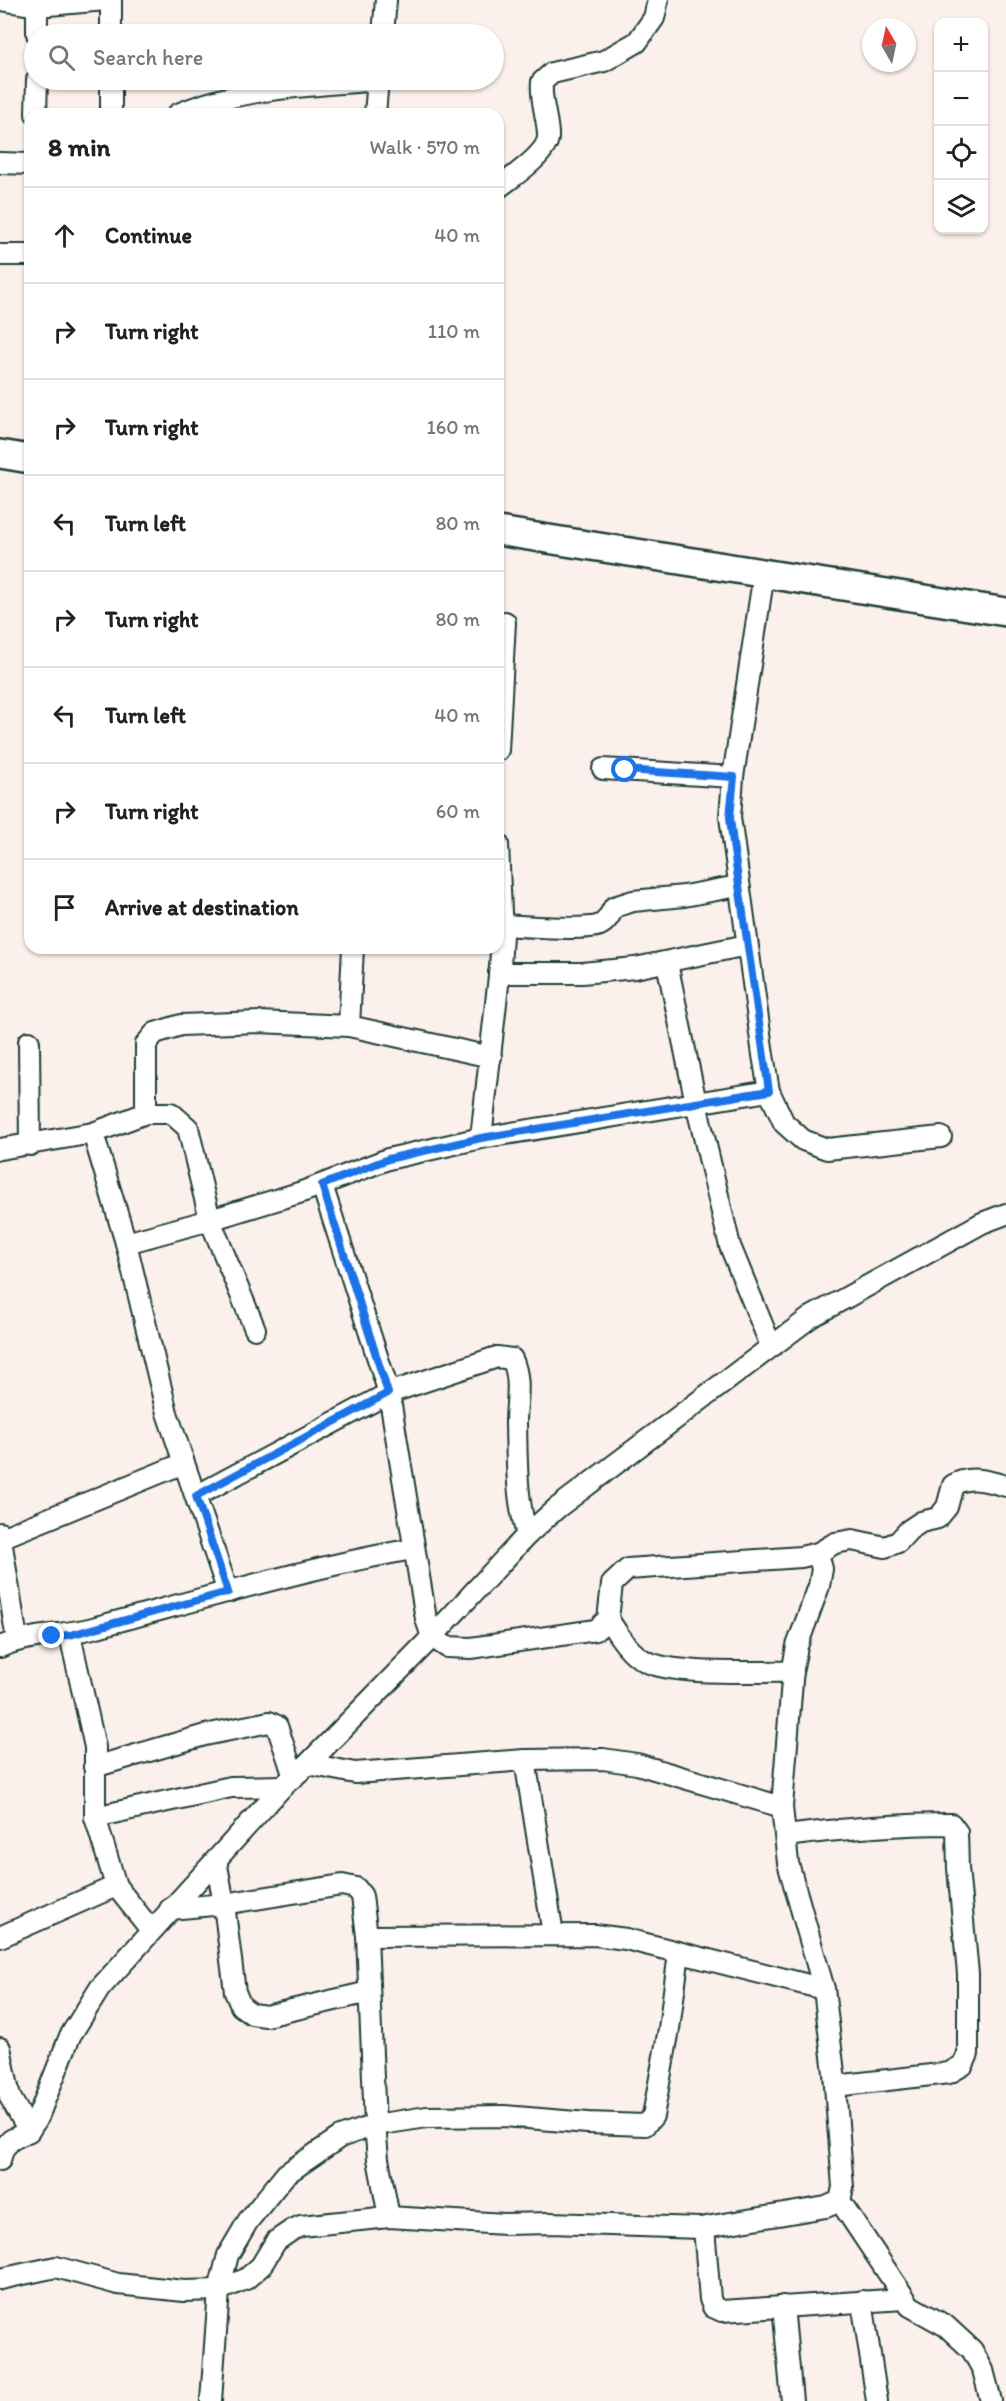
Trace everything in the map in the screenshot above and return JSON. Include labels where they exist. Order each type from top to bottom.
[{"type":"main road","points":[[0,454],[24,458]]},
{"type":"main road","points":[[504,532],[1006,612]]},
{"type":"street","points":[[0,0],[38,6],[106,0]]},
{"type":"street","points":[[111,0],[111,24]]},
{"type":"street","points":[[384,24],[386,0]]},
{"type":"street","points":[[504,184],[521,171],[543,149],[548,139],[541,96],[542,82],[552,74],[604,61],[638,42],[654,18],[658,0]]},
{"type":"street","points":[[37,24],[38,6]]},
{"type":"street","points":[[36,108],[37,90]]},
{"type":"street","points":[[111,90],[111,108]]},
{"type":"street","points":[[195,108],[261,90]]},
{"type":"street","points":[[376,108],[377,90]]},
{"type":"street","points":[[0,163],[24,164]]},
{"type":"street","points":[[0,255],[24,255]]},
{"type":"street","points":[[764,573],[730,817],[738,886],[769,1091],[784,1123],[803,1140],[827,1149],[941,1137]]},
{"type":"street","points":[[504,640],[505,622]]},
{"type":"street","points":[[603,769],[734,777]]},
{"type":"street","points":[[504,925],[581,927],[600,925],[609,917],[614,907],[633,901],[684,896],[738,886]]},
{"type":"street","points":[[499,973],[582,973],[667,963],[747,945]]},
{"type":"street","points":[[350,1026],[352,954]]},
{"type":"street","points":[[481,1138],[500,954]]},
{"type":"street","points":[[667,963],[696,1103],[730,1246],[771,1346]]},
{"type":"street","points":[[146,1113],[146,1044],[156,1033],[181,1025],[259,1022],[350,1026],[490,1057]]},
{"type":"street","points":[[29,1042],[30,1145]]},
{"type":"street","points":[[126,1243],[322,1185],[388,1159],[481,1138],[769,1091]]},
{"type":"street","points":[[0,1149],[93,1133],[146,1113],[171,1113],[188,1128],[210,1220],[255,1329]]},
{"type":"street","points":[[93,1133],[126,1243],[167,1413],[228,1592]]},
{"type":"street","points":[[322,1185],[388,1393],[413,1549],[426,1619],[432,1636],[447,1647],[471,1648],[596,1630],[608,1620]]},
{"type":"street","points":[[0,2160],[3,2149],[11,2140],[29,2131],[38,2117],[70,2036],[100,1988],[170,1909],[295,1776],[527,1535],[557,1508],[811,1317],[982,1223],[1006,1214]]},
{"type":"street","points":[[196,1496],[388,1393],[496,1358],[512,1359],[518,1372],[516,1423],[518,1499],[527,1535]]},
{"type":"street","points":[[1,1538],[184,1462]]},
{"type":"street","points":[[793,1672],[668,1669],[644,1660],[621,1640],[608,1620],[612,1584],[627,1569],[801,1557],[818,1553],[835,1543],[852,1540],[885,1547],[898,1542],[909,1530],[921,1522],[938,1518],[947,1507],[953,1485],[962,1480],[984,1480],[1006,1486]]},
{"type":"street","points":[[0,1533],[8,1643],[70,1635],[360,1558],[413,1549]]},
{"type":"street","points":[[818,1553],[822,1569],[819,1586],[797,1646],[793,1672],[783,1807],[788,1863],[824,1989],[843,2187],[840,2201],[910,2306],[946,2326],[972,2350],[983,2370],[991,2401]]},
{"type":"street","points":[[70,1635],[95,1747],[95,1816],[116,1886],[151,1930]]},
{"type":"street","points":[[94,1767],[204,1735],[269,1722],[277,1726],[295,1776]]},
{"type":"street","points":[[95,1816],[295,1776],[525,1760],[603,1759],[637,1764],[783,1807]]},
{"type":"street","points":[[525,1760],[553,1934]]},
{"type":"street","points":[[786,1836],[830,1830],[932,1824],[951,1824],[957,1832],[968,1974],[968,2054],[963,2065],[950,2073],[835,2085]]},
{"type":"street","points":[[216,1860],[225,1904],[236,1992],[241,2006],[252,2014],[266,2016],[369,1992]]},
{"type":"street","points":[[170,1909],[225,1904],[342,1885],[356,1888],[362,1896],[367,1936],[375,2125],[388,2217]]},
{"type":"street","points":[[0,1937],[116,1886]]},
{"type":"street","points":[[367,1936],[595,1935],[626,1939],[824,1989]]},
{"type":"street","points":[[211,2401],[219,2290],[228,2255],[248,2221],[286,2174],[340,2137],[375,2125],[427,2117],[504,2116],[588,2123],[645,2124],[653,2116],[669,2029],[679,1953]]},
{"type":"street","points":[[0,2048],[10,2097],[29,2131]]},
{"type":"street","points":[[0,2279],[56,2267],[118,2284],[184,2291],[219,2290],[246,2279],[261,2266],[276,2241],[301,2226],[388,2217],[505,2224],[550,2223],[704,2228],[805,2212],[840,2201]]},
{"type":"street","points":[[704,2228],[710,2299],[713,2307],[722,2311],[904,2299]]},
{"type":"street","points":[[862,2301],[877,2401]]},
{"type":"street","points":[[783,2306],[792,2401]]},
{"type":"route","points":[[52,1636],[70,1635],[228,1592],[196,1496],[388,1393],[322,1185],[388,1159],[481,1138],[696,1103],[749,1092],[769,1091],[733,844],[730,817],[734,777],[625,770]]}]
